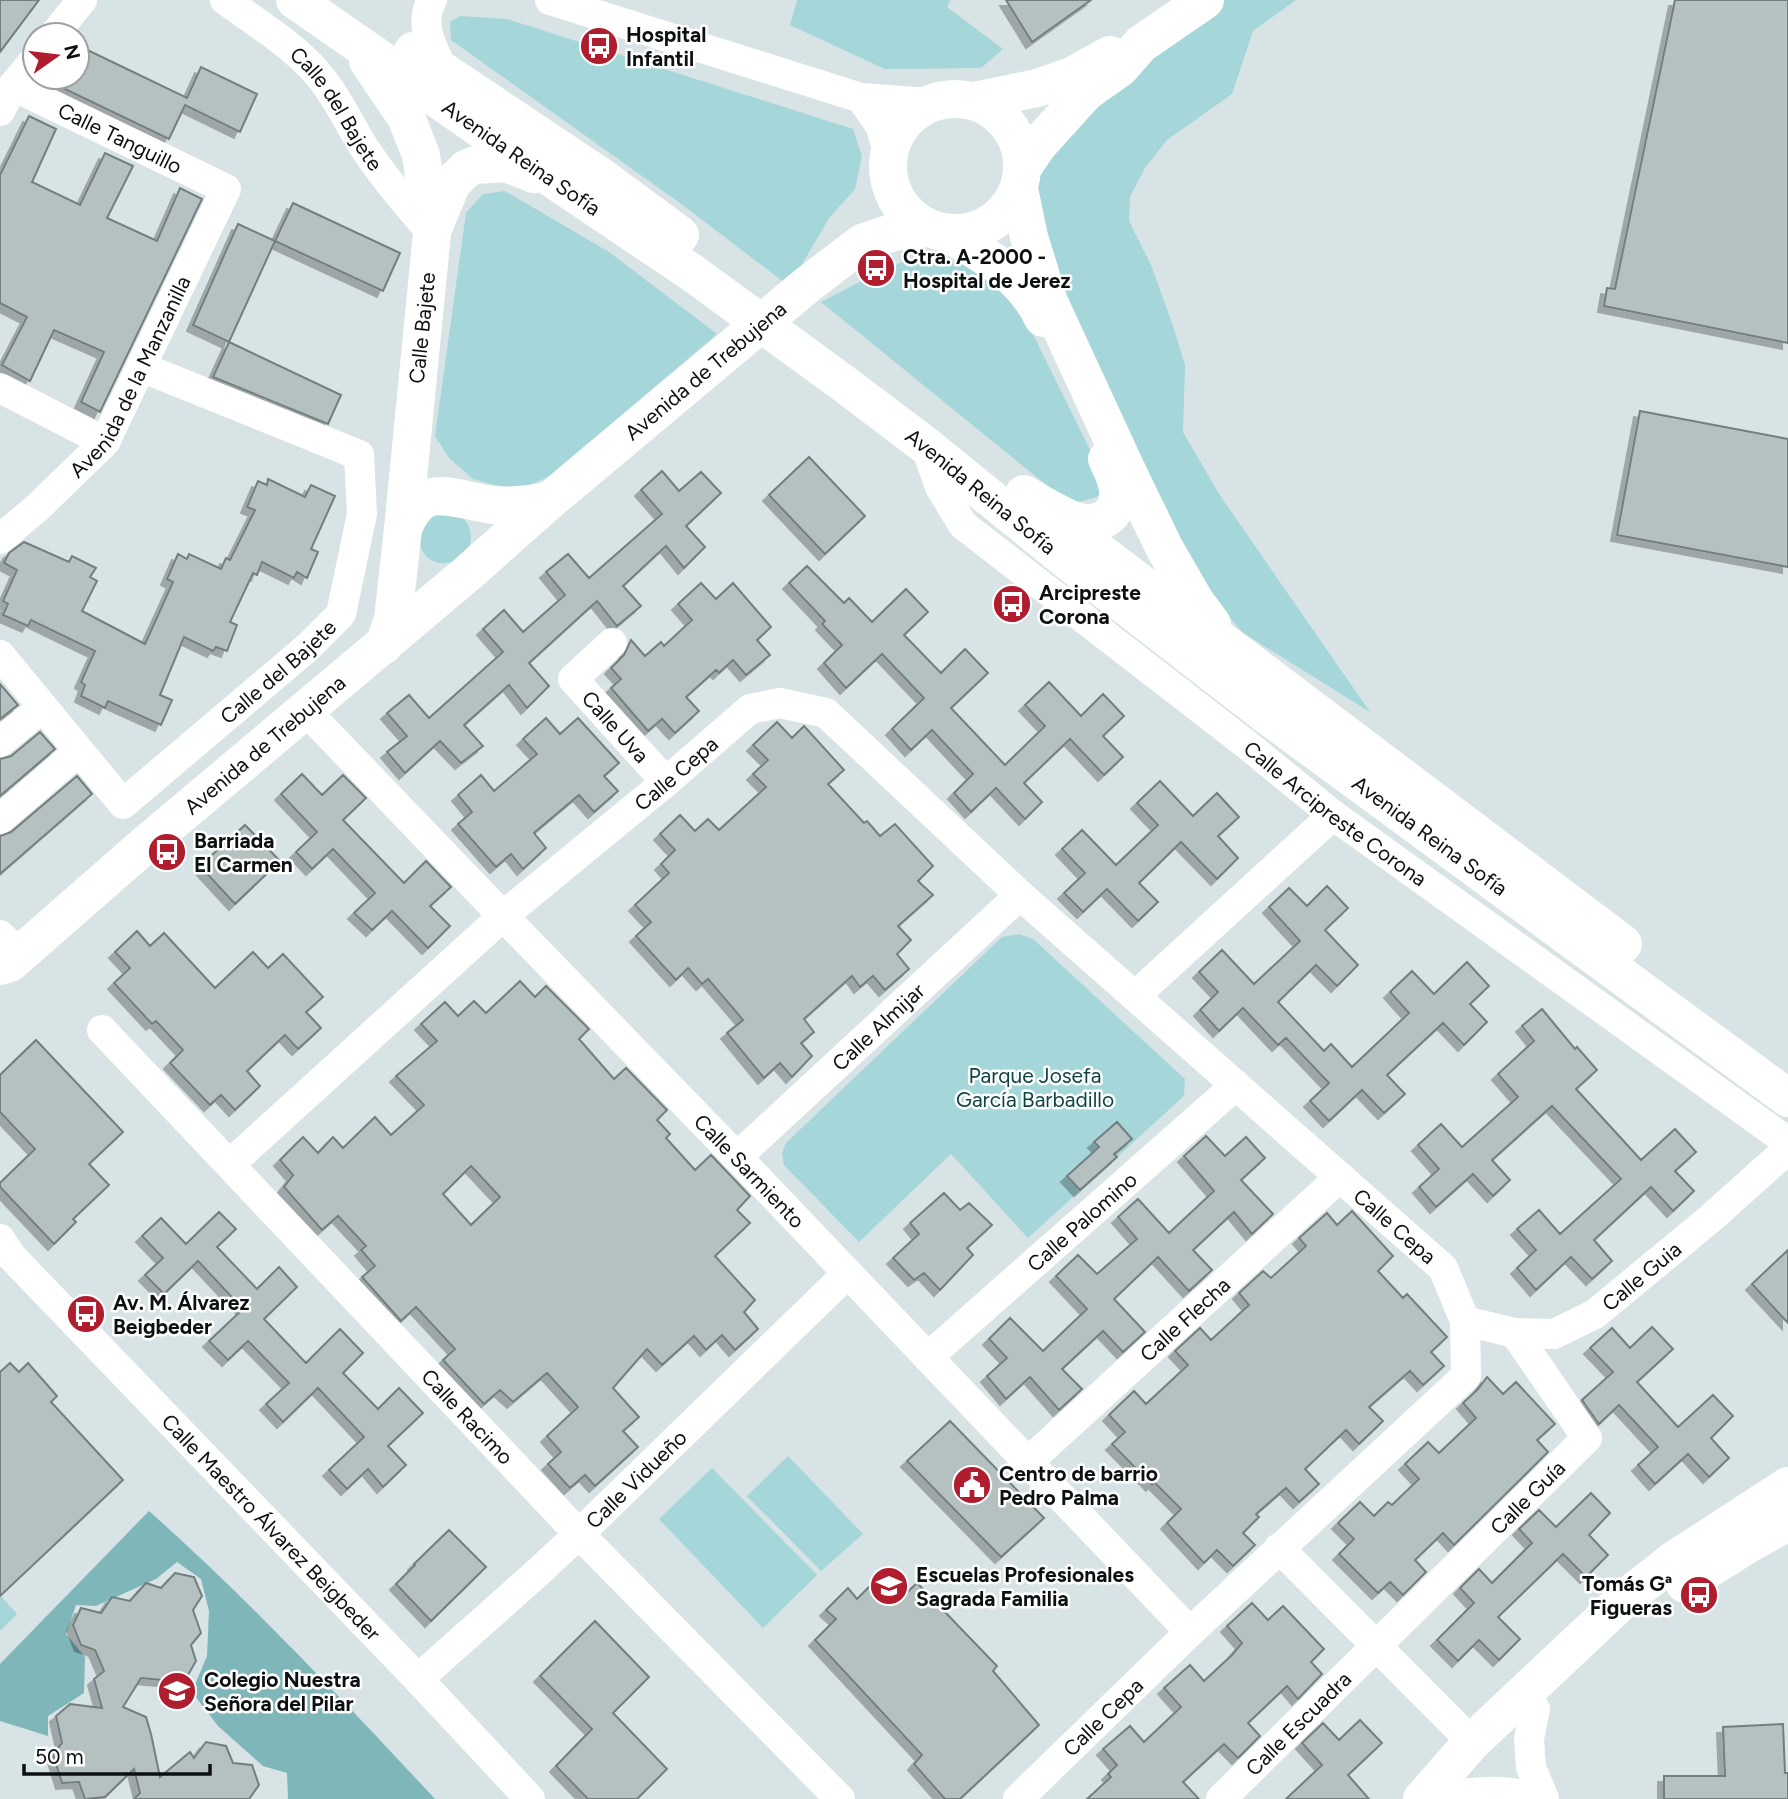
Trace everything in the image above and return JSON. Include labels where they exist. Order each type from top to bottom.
[{"type":"main road","name":"Avenida Reina Sofía","points":[[295,0],[560,184],[700,264]]},
{"type":"main road","name":"Avenida Reina Sofía","points":[[339,0],[600,176],[700,264],[1024,494],[1788,1069]]},
{"type":"main road","points":[[938,231],[972,232],[992,223],[1008,208],[1038,145],[1086,92],[1120,68],[1142,44],[1205,0]]},
{"type":"main road","points":[[354,42],[406,117],[421,155],[432,233]]},
{"type":"main road","points":[[1024,494],[1073,520],[1092,524],[1104,520],[1113,511],[1118,496],[1116,479],[1038,309],[1014,277],[988,258],[909,216],[895,197],[889,165],[897,132],[911,115],[930,103],[950,99],[974,101],[1037,88],[1142,44]]},
{"type":"main road","points":[[974,101],[993,110],[1010,126],[1020,145],[1021,178],[1029,237],[1049,302],[1165,549],[1195,601],[1234,650]]},
{"type":"main road","points":[[432,233],[452,183],[466,169],[476,165],[506,163],[560,184]]},
{"type":"main road","name":"Avenida de Trebujena","points":[[862,243],[878,211],[889,165]]},
{"type":"main road","name":"Avenida de Trebujena","points":[[6,960],[306,711],[549,501],[807,285],[862,243],[894,232],[938,231]]},
{"type":"main road","name":"Calle Bajete","points":[[402,536],[432,233]]},
{"type":"main road","name":"Avenida Reina Sofía","points":[[836,363],[925,445],[1069,562],[1257,708],[1788,1098]]},
{"type":"main road","name":"Calle Bajete","points":[[413,423],[435,468],[462,498]]},
{"type":"main road","points":[[384,645],[393,619],[402,536],[408,516],[416,505],[441,495],[498,506],[549,501]]},
{"type":"main road","points":[[402,536],[407,556],[415,568],[427,576],[440,580],[455,579],[473,568],[485,551],[488,537],[478,510],[462,498]]},
{"type":"main road","points":[[1443,1798],[1472,1742],[1622,1601],[1674,1560],[1788,1486]]},
{"type":"main road","points":[[1443,1798],[1535,1709],[1623,1634],[1686,1584],[1788,1522]]},
{"type":"street","points":[[65,21],[82,0]]},
{"type":"street","name":"Calle del Bajete","points":[[225,0],[287,46],[315,71],[336,98],[365,150],[432,233]]},
{"type":"street","points":[[432,0],[426,13],[427,36],[444,72]]},
{"type":"street","points":[[550,0],[861,98],[930,103]]},
{"type":"street","points":[[7,99],[21,79]]},
{"type":"street","points":[[861,98],[880,125],[889,165]]},
{"type":"street","name":"Calle Tanguillo","points":[[7,99],[226,189]]},
{"type":"street","name":"Avenida de la Manzanilla","points":[[0,539],[105,442],[226,189]]},
{"type":"street","name":"Calle del Bajete","points":[[1,658],[123,804],[308,647],[341,614],[362,514],[359,455],[141,367]]},
{"type":"street","points":[[0,388],[105,442]]},
{"type":"street","name":"Calle Arcipreste Corona","points":[[925,445],[940,487],[963,525],[1334,815],[1788,1142]]},
{"type":"street","name":"Calle Uva","points":[[612,643],[573,679],[666,782]]},
{"type":"street","name":"Calle Cepa","points":[[230,1164],[503,916],[750,709],[780,703],[826,713],[1020,895],[1443,1268],[1465,1321],[1466,1376],[1190,1632],[1018,1799]]},
{"type":"street","points":[[0,742],[43,707]]},
{"type":"street","name":"Calle Sarmiento","points":[[306,711],[737,1157],[1190,1632]]},
{"type":"street","points":[[0,819],[79,751]]},
{"type":"street","points":[[1135,996],[1334,815]]},
{"type":"street","name":"Calle Almijar","points":[[737,1157],[1020,895]]},
{"type":"street","name":"Calle Racimo","points":[[102,1030],[579,1534],[840,1799]]},
{"type":"street","name":"Calle Palomino","points":[[928,1357],[1236,1085]]},
{"type":"street","name":"Calle Guia","points":[[1465,1321],[1515,1332],[1554,1334],[1595,1314],[1711,1218],[1788,1149]]},
{"type":"street","name":"Calle Flecha","points":[[1028,1462],[1340,1177]]},
{"type":"street","name":"Calle Maestro Álvarez Beigbeder","points":[[4,1249],[530,1799]]},
{"type":"street","name":"Calle Vidueño","points":[[418,1679],[579,1534],[846,1273]]},
{"type":"street","name":"Calle Guía","points":[[1376,1646],[1587,1438],[1515,1332]]},
{"type":"street","points":[[1279,1548],[1472,1742]]},
{"type":"street","name":"Calle Escuadra","points":[[1221,1799],[1376,1646]]},
{"type":"street","points":[[1535,1709],[1529,1739],[1531,1767],[1544,1799]]},
{"type":"street","points":[[1443,1798],[1485,1791],[1518,1792],[1537,1799]]},
{"type":"green space","points":[[797,0],[950,0],[947,7],[1003,49],[981,68],[885,69],[790,25]]},
{"type":"green space","points":[[1201,0],[1296,0],[1253,31],[1232,94],[1167,140],[1145,168],[1130,197],[1129,221],[1151,265],[1185,365],[1183,432],[1219,494],[1370,712],[1243,633],[1175,554],[1084,368],[1034,184],[1043,135]]},
{"type":"green space","points":[[460,16],[507,19],[853,129],[862,156],[855,189],[830,217],[789,286],[680,203],[451,40],[450,22]]},
{"type":"green space","points":[[505,191],[609,252],[717,334],[548,477],[527,486],[506,488],[473,479],[449,458],[435,436],[466,213],[483,194]]},
{"type":"green space","points":[[909,259],[967,263],[1013,294],[1105,480],[1103,493],[1074,503],[1055,492],[821,302]]},
{"type":"green space","points":[[437,513],[459,516],[468,526],[471,540],[468,549],[453,562],[434,561],[425,555],[420,545],[419,535],[423,526]]},
{"type":"green space","name":"Parque Josefa García Barbadillo","points":[[1019,934],[1033,939],[1185,1079],[1184,1096],[1028,1238],[951,1154],[859,1242],[784,1165],[782,1153],[786,1143],[1002,937]]},
{"type":"green space","points":[[788,1456],[863,1534],[821,1571],[747,1496]]},
{"type":"green space","points":[[712,1468],[817,1575],[763,1628],[659,1519]]},
{"type":"green space","points":[[0,1595],[17,1614],[0,1631]]},
{"type":"shaded area","points":[[149,1511],[259,1615],[435,1799],[288,1799],[287,1773],[263,1766],[218,1726],[192,1692],[207,1656],[209,1611],[201,1579],[177,1562],[156,1579],[96,1606],[76,1605],[66,1634],[85,1657],[84,1693],[48,1716],[48,1736],[0,1721],[0,1664]]},
{"type":"building","points":[[0,0],[39,0],[21,21],[0,52]]},
{"type":"building","points":[[1006,0],[1091,0],[1032,42]]},
{"type":"building","points":[[1675,0],[1788,0],[1788,343],[1604,306],[1607,288],[1615,289]]},
{"type":"building","points":[[91,52],[187,98],[201,67],[257,94],[240,132],[185,105],[169,139],[69,91],[91,91]]},
{"type":"building","points":[[29,116],[56,129],[32,182],[80,205],[105,153],[133,166],[107,218],[157,241],[180,188],[202,199],[100,412],[81,402],[104,352],[54,330],[30,381],[2,365],[27,317],[0,303],[0,175]]},
{"type":"building","points":[[293,203],[400,253],[383,291],[275,241]]},
{"type":"building","points":[[238,224],[275,241],[229,342],[193,325]]},
{"type":"building","points":[[229,342],[341,395],[328,424],[213,377]]},
{"type":"building","points":[[1640,411],[1788,439],[1788,567],[1617,535]]},
{"type":"building","points":[[809,457],[865,516],[825,554],[769,495]]},
{"type":"building","points":[[662,471],[679,491],[701,472],[721,493],[686,526],[705,547],[684,568],[666,546],[623,586],[641,606],[617,626],[597,601],[529,663],[549,686],[527,708],[509,685],[464,725],[483,746],[461,763],[440,741],[405,773],[387,752],[407,736],[387,713],[409,695],[429,718],[503,652],[483,629],[504,610],[523,632],[565,595],[546,572],[568,554],[589,578],[662,514],[641,490]]},
{"type":"building","points":[[268,479],[305,497],[311,485],[335,496],[311,549],[318,552],[307,578],[297,572],[294,578],[262,562],[257,575],[253,573],[230,622],[237,625],[227,651],[216,647],[213,651],[184,637],[160,695],[172,700],[161,725],[108,701],[105,708],[81,696],[85,685],[81,682],[95,651],[31,620],[28,626],[3,615],[8,604],[3,601],[17,570],[4,563],[9,553],[24,542],[69,562],[72,556],[96,568],[90,577],[97,581],[82,611],[145,644],[173,582],[167,579],[178,554],[187,559],[189,554],[221,569],[226,558],[230,560],[255,510],[247,507],[258,481],[267,485]]},
{"type":"building","points":[[807,566],[844,603],[849,598],[872,622],[906,589],[928,612],[904,635],[941,673],[965,649],[988,673],[951,708],[1005,765],[1045,726],[1025,705],[1049,682],[1081,716],[1103,694],[1124,716],[1103,736],[1123,757],[1104,775],[1070,739],[1024,783],[1042,802],[1025,819],[996,788],[971,812],[954,793],[973,774],[932,730],[911,750],[892,729],[924,698],[882,654],[846,688],[824,663],[842,645],[822,624],[825,621],[789,583]]},
{"type":"building","points":[[701,583],[716,599],[733,583],[771,627],[757,640],[770,655],[746,675],[733,660],[719,673],[716,670],[686,697],[699,711],[675,733],[662,719],[648,731],[611,688],[621,679],[611,668],[624,655],[631,640],[645,656],[661,642],[664,646],[692,620],[678,604]]},
{"type":"building","points":[[0,684],[18,705],[0,719]]},
{"type":"building","points":[[546,718],[560,734],[578,718],[619,763],[604,776],[618,791],[594,812],[579,795],[534,833],[546,848],[523,869],[511,854],[496,867],[458,824],[472,812],[458,795],[481,775],[494,791],[537,754],[523,739]]},
{"type":"building","points":[[777,722],[792,738],[804,726],[844,770],[828,784],[864,823],[867,821],[880,836],[895,824],[933,866],[918,881],[933,895],[898,926],[911,940],[897,954],[909,969],[885,990],[873,976],[860,987],[852,976],[804,1019],[814,1032],[801,1043],[812,1056],[792,1077],[780,1063],[764,1078],[727,1033],[743,1020],[708,979],[702,984],[688,968],[676,980],[636,936],[651,922],[635,905],[669,873],[661,864],[675,850],[660,834],[680,815],[695,831],[708,819],[719,830],[766,787],[753,774],[768,760],[753,745]]},
{"type":"building","points":[[40,732],[55,749],[0,796],[0,759],[11,756]]},
{"type":"building","points":[[302,774],[322,795],[343,775],[366,798],[343,820],[404,883],[426,861],[451,887],[430,906],[450,926],[428,948],[392,911],[372,930],[354,913],[375,893],[333,849],[312,869],[296,852],[317,832],[281,794]]},
{"type":"building","points":[[77,776],[92,794],[0,874],[0,836],[11,832]]},
{"type":"building","points":[[1160,781],[1193,816],[1217,793],[1239,817],[1218,836],[1238,858],[1217,879],[1181,842],[1139,883],[1158,902],[1138,921],[1107,889],[1083,912],[1064,893],[1085,873],[1062,849],[1082,830],[1116,865],[1158,825],[1137,803]]},
{"type":"building","points":[[245,825],[280,861],[235,904],[200,866]]},
{"type":"building","points":[[1327,886],[1348,908],[1325,930],[1358,965],[1337,986],[1316,965],[1278,1002],[1324,1051],[1331,1044],[1352,1067],[1409,1013],[1390,992],[1412,971],[1434,994],[1467,962],[1489,986],[1470,1004],[1487,1022],[1464,1045],[1443,1023],[1387,1075],[1405,1094],[1384,1113],[1362,1090],[1329,1121],[1310,1101],[1329,1083],[1286,1038],[1278,1045],[1243,1008],[1219,1031],[1200,1010],[1218,992],[1199,972],[1222,950],[1254,984],[1300,941],[1269,907],[1289,888],[1307,906]]},
{"type":"building","points":[[137,931],[150,946],[164,933],[215,988],[253,952],[268,968],[283,954],[323,997],[306,1012],[321,1028],[298,1049],[285,1035],[247,1071],[260,1086],[235,1110],[221,1095],[210,1105],[170,1063],[183,1050],[156,1021],[152,1024],[114,983],[130,968],[115,952]]},
{"type":"building","points":[[520,981],[535,997],[546,986],[589,1029],[579,1039],[614,1079],[626,1068],[667,1110],[657,1120],[670,1134],[666,1138],[695,1170],[711,1155],[750,1196],[737,1210],[750,1223],[715,1256],[755,1300],[744,1312],[758,1329],[735,1350],[722,1335],[706,1350],[694,1336],[662,1365],[647,1349],[613,1388],[639,1417],[623,1431],[638,1447],[595,1486],[585,1475],[570,1488],[548,1464],[561,1452],[547,1436],[578,1407],[547,1373],[513,1402],[500,1390],[484,1404],[443,1360],[455,1349],[416,1307],[401,1321],[362,1277],[375,1266],[361,1250],[366,1246],[338,1216],[322,1230],[284,1187],[293,1175],[280,1160],[303,1137],[318,1153],[333,1137],[343,1148],[375,1117],[391,1135],[424,1105],[396,1076],[437,1041],[421,1024],[445,1002],[458,1016],[474,1001],[486,1013]],"holes":[[[471,1166],[500,1197],[471,1225],[443,1194]]]},
{"type":"building","points":[[1542,1009],[1575,1049],[1577,1047],[1597,1070],[1576,1089],[1641,1160],[1675,1129],[1696,1152],[1675,1171],[1694,1191],[1673,1211],[1651,1187],[1594,1240],[1612,1261],[1592,1279],[1571,1257],[1536,1290],[1517,1268],[1536,1250],[1517,1229],[1539,1210],[1560,1234],[1621,1179],[1552,1106],[1492,1160],[1510,1180],[1493,1196],[1473,1174],[1436,1207],[1419,1187],[1439,1169],[1418,1145],[1441,1124],[1462,1147],[1518,1097],[1498,1074],[1534,1041],[1522,1026]]},
{"type":"building","points":[[36,1040],[123,1132],[89,1164],[109,1185],[73,1219],[76,1222],[54,1244],[0,1187],[0,1183],[35,1149],[0,1112],[0,1075]]},
{"type":"building","points":[[1117,1122],[1132,1139],[1114,1154],[1117,1157],[1080,1190],[1067,1176],[1099,1147],[1094,1142]]},
{"type":"building","points":[[1206,1136],[1225,1156],[1246,1137],[1265,1158],[1241,1180],[1273,1214],[1252,1234],[1234,1212],[1193,1250],[1212,1270],[1189,1291],[1158,1257],[1114,1299],[1145,1332],[1123,1352],[1103,1331],[1062,1369],[1082,1389],[1059,1410],[1030,1377],[1006,1399],[987,1376],[1007,1358],[989,1339],[1010,1318],[1043,1351],[1087,1309],[1056,1276],[1078,1255],[1097,1274],[1137,1239],[1118,1217],[1138,1199],[1169,1233],[1214,1191],[1184,1156]]},
{"type":"building","points":[[944,1193],[960,1210],[969,1203],[992,1225],[967,1248],[973,1255],[940,1290],[924,1273],[914,1280],[893,1258],[919,1234],[910,1223]]},
{"type":"building","points":[[1352,1211],[1393,1256],[1378,1271],[1403,1298],[1407,1294],[1447,1337],[1431,1352],[1444,1366],[1423,1385],[1410,1371],[1369,1407],[1383,1421],[1359,1444],[1346,1430],[1305,1469],[1319,1484],[1299,1502],[1286,1488],[1256,1514],[1259,1517],[1243,1533],[1255,1545],[1233,1566],[1217,1550],[1204,1563],[1167,1523],[1181,1509],[1154,1482],[1152,1485],[1112,1444],[1125,1432],[1109,1415],[1134,1391],[1146,1404],[1188,1365],[1175,1351],[1200,1328],[1211,1340],[1249,1305],[1239,1293],[1263,1271],[1271,1278],[1306,1246],[1299,1238],[1327,1213],[1337,1225]]},
{"type":"building","points":[[219,1212],[236,1229],[217,1247],[257,1289],[279,1267],[297,1287],[264,1319],[306,1363],[340,1329],[363,1353],[343,1373],[378,1409],[399,1388],[423,1413],[388,1446],[406,1465],[383,1487],[368,1469],[347,1489],[329,1470],[364,1437],[318,1388],[283,1422],[266,1404],[289,1383],[248,1341],[228,1360],[209,1341],[243,1309],[198,1261],[164,1294],[145,1275],[163,1258],[142,1236],[161,1218],[186,1244]]},
{"type":"building","points":[[1788,1250],[1788,1323],[1752,1284]]},
{"type":"building","points":[[1652,1327],[1673,1349],[1637,1382],[1678,1427],[1713,1395],[1733,1416],[1711,1438],[1729,1458],[1709,1477],[1688,1454],[1655,1484],[1638,1465],[1658,1447],[1619,1405],[1599,1424],[1582,1400],[1613,1372],[1590,1348],[1612,1328],[1630,1348]]},
{"type":"building","points":[[10,1363],[19,1372],[28,1363],[57,1396],[51,1402],[123,1480],[0,1596],[0,1372]]},
{"type":"building","points":[[1487,1377],[1503,1394],[1516,1382],[1555,1424],[1537,1440],[1548,1452],[1454,1545],[1443,1533],[1415,1560],[1426,1572],[1403,1595],[1390,1582],[1378,1593],[1339,1554],[1354,1539],[1338,1523],[1360,1502],[1374,1516],[1388,1502],[1392,1505],[1419,1479],[1405,1464],[1428,1442],[1439,1453],[1476,1418],[1463,1403]]},
{"type":"building","name":"Centro de barrio Pedro Palma","points":[[950,1421],[1044,1518],[1001,1557],[907,1461]]},
{"type":"building","points":[[1591,1493],[1610,1513],[1589,1535],[1608,1555],[1586,1577],[1563,1554],[1498,1617],[1520,1639],[1499,1660],[1479,1640],[1458,1661],[1437,1640],[1474,1603],[1460,1588],[1479,1569],[1492,1583],[1532,1543],[1519,1529],[1539,1510],[1556,1527]]},
{"type":"building","points":[[449,1530],[486,1567],[431,1621],[396,1584]]},
{"type":"building","points":[[175,1573],[194,1577],[202,1596],[193,1610],[201,1633],[191,1645],[196,1661],[184,1682],[141,1678],[123,1707],[146,1717],[160,1777],[190,1752],[194,1758],[206,1742],[226,1746],[233,1763],[252,1765],[259,1785],[249,1799],[134,1799],[140,1793],[134,1769],[105,1797],[85,1799],[79,1782],[62,1783],[53,1754],[62,1743],[56,1716],[70,1704],[102,1708],[94,1679],[104,1671],[95,1650],[81,1645],[73,1625],[81,1608],[101,1613],[112,1597],[130,1601],[146,1583],[161,1588]]},
{"type":"building","points":[[879,1577],[899,1600],[917,1583],[997,1666],[993,1671],[1039,1725],[960,1799],[945,1799],[914,1764],[922,1755],[815,1640],[836,1619],[826,1610],[848,1588],[857,1599]]},
{"type":"building","points":[[1252,1603],[1268,1620],[1283,1606],[1324,1649],[1311,1662],[1322,1674],[1298,1699],[1287,1686],[1248,1723],[1260,1736],[1238,1758],[1224,1744],[1183,1782],[1199,1799],[1087,1799],[1111,1777],[1108,1774],[1117,1765],[1103,1749],[1130,1726],[1144,1742],[1181,1707],[1164,1688],[1190,1665],[1204,1681],[1232,1655],[1242,1643],[1227,1626]]},
{"type":"building","points":[[595,1621],[649,1677],[613,1713],[667,1769],[637,1799],[588,1799],[556,1766],[592,1729],[540,1676]]},
{"type":"building","points":[[1360,1720],[1382,1743],[1348,1775],[1369,1799],[1286,1799],[1322,1765],[1302,1743],[1323,1723],[1339,1740]]},
{"type":"building","points":[[1783,1724],[1788,1799],[1664,1799],[1664,1776],[1725,1776],[1723,1727]]},
{"type":"place","name":"Hospital Infantil","points":[[599,46]]},
{"type":"place","name":"Ctra. A-2000 - Hospital de Jerez","points":[[876,268]]},
{"type":"place","name":"Arcipreste Corona","points":[[1012,604]]},
{"type":"place","name":"Barriada El Carmen","points":[[167,852]]},
{"type":"place","name":"Av. M. Álvarez Beigbeder","points":[[86,1314]]},
{"type":"place","name":"Centro de barrio Pedro Palma","points":[[972,1485]]},
{"type":"place","name":"Escuelas Profesionales Sagrada Familia","points":[[889,1586]]},
{"type":"place","name":"Tomás Gª Figueras","points":[[1699,1595]]},
{"type":"place","name":"Colegio Nuestra Señora del Pilar","points":[[177,1691]]}]
